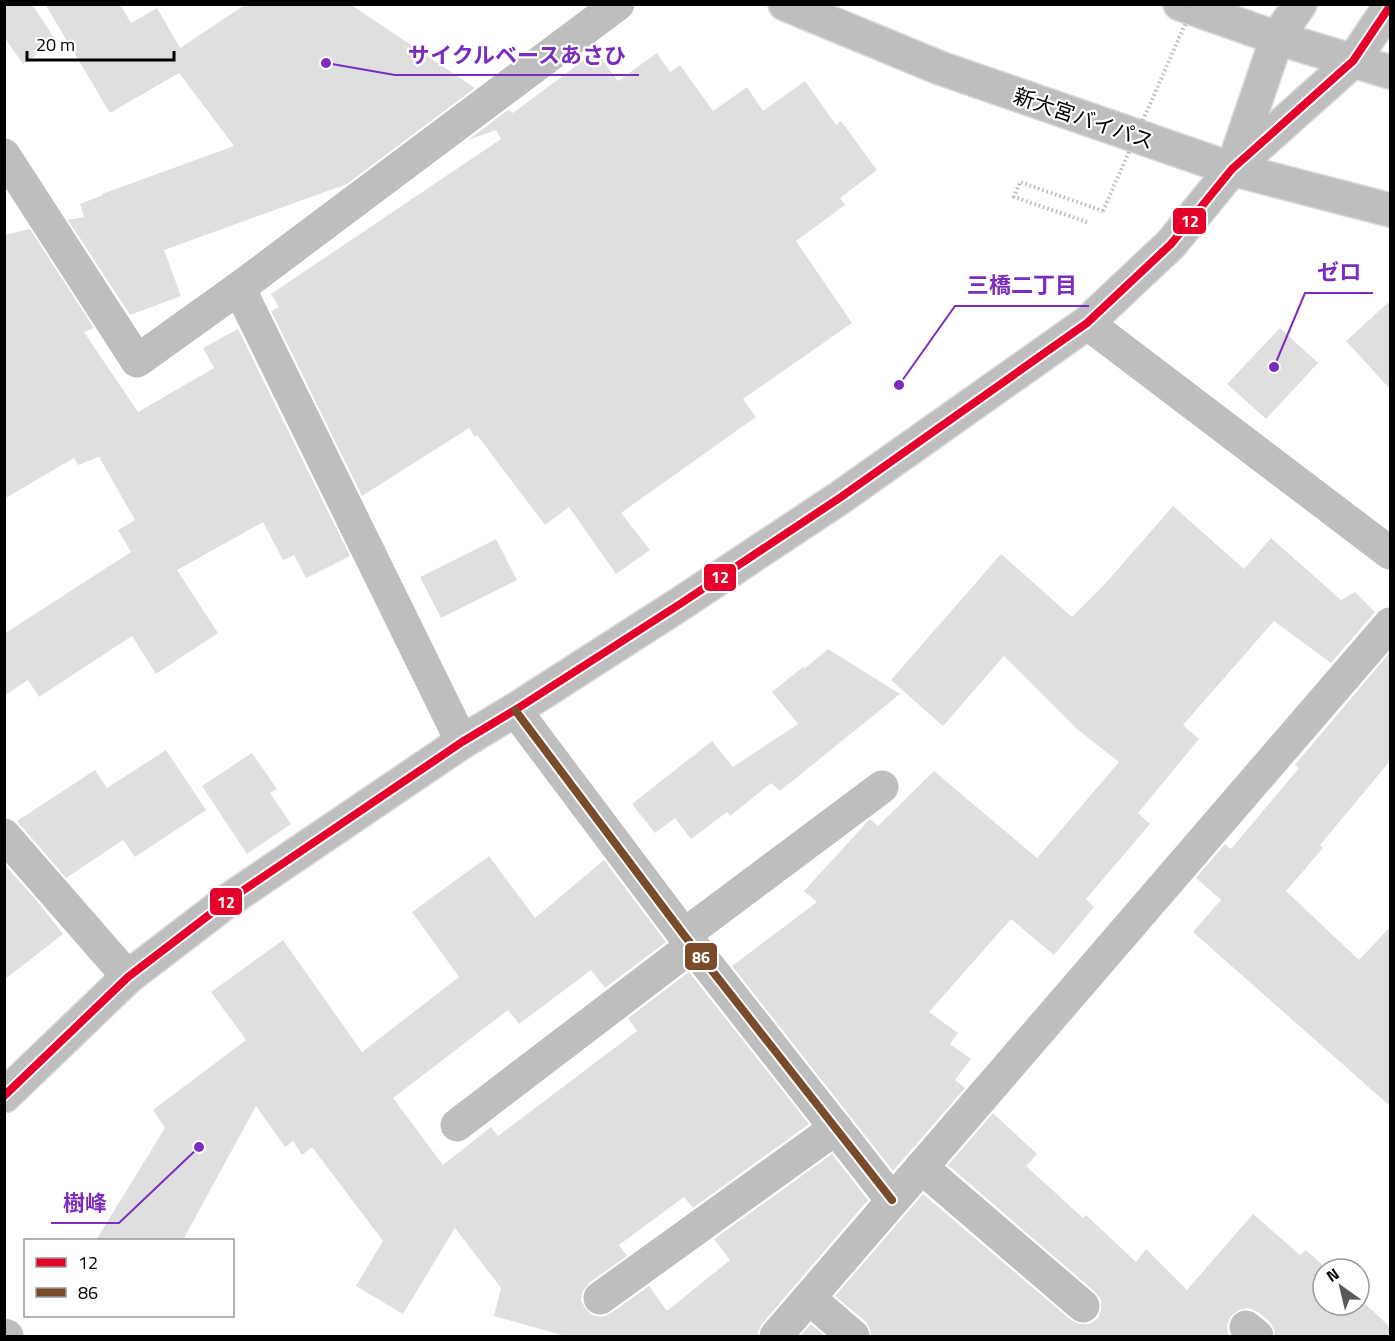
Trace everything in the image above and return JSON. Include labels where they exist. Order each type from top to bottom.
[{"type":"main road","points":[[4,155],[137,361],[239,288],[618,4]]},
{"type":"main road","name":"新大宮バイパス","points":[[785,4],[940,68],[1232,169],[1390,210]]},
{"type":"main road","points":[[1180,4],[1277,38],[1390,72]]},
{"type":"main road","points":[[1232,169],[1277,38],[1299,4]]},
{"type":"main road","points":[[4,1096],[128,977],[226,902],[462,742],[515,710],[841,497],[1087,323],[1171,244],[1232,169],[1353,61],[1390,6]]},
{"type":"main road","points":[[239,288],[462,742]]},
{"type":"main road","points":[[1087,323],[1390,553]]},
{"type":"main road","points":[[776,1336],[1390,624]]},
{"type":"main road","points":[[515,710],[688,940],[892,1200]]},
{"type":"main road","points":[[457,1125],[882,787]]},
{"type":"main road","points":[[4,835],[128,977]]},
{"type":"main road","points":[[600,1298],[836,1128]]},
{"type":"main road","points":[[921,1167],[1083,1306]]},
{"type":"main road","points":[[809,1298],[853,1336]]},
{"type":"path","points":[[1087,222],[1014,196],[1020,182],[1103,211],[1194,4]]},
{"type":"building","points":[[4,4],[32,4],[56,41],[23,64],[4,37]]},
{"type":"building","points":[[45,4],[120,4],[131,23],[157,8],[180,48],[246,4],[350,4],[475,88],[347,184],[164,250],[181,296],[130,315],[68,220],[84,217],[80,204],[102,194],[234,146],[179,73],[110,113]]},
{"type":"building","points":[[596,51],[618,81],[657,53],[670,72],[680,65],[713,111],[747,87],[763,111],[805,81],[836,125],[841,121],[877,170],[840,198],[845,205],[796,241],[852,323],[743,399],[756,417],[621,513],[650,550],[616,574],[569,507],[545,525],[477,435],[475,437],[469,428],[362,496],[271,311],[279,307],[271,294],[501,139],[496,130],[468,140],[508,110],[513,113]]},
{"type":"building","points":[[30,229],[94,328],[84,332],[138,412],[214,368],[203,348],[238,329],[350,556],[306,578],[294,555],[283,560],[263,522],[177,570],[218,633],[156,674],[132,636],[39,697],[28,680],[4,696],[4,634],[131,552],[118,530],[135,520],[99,457],[78,465],[74,458],[4,499],[4,235]]},
{"type":"building","points":[[1390,301],[1390,389],[1346,341]]},
{"type":"building","points":[[1280,328],[1318,363],[1266,419],[1227,384]]},
{"type":"building","points":[[1173,506],[1244,569],[1271,538],[1341,600],[1355,592],[1375,612],[1331,663],[1274,621],[1183,725],[1199,739],[1138,813],[1150,824],[1086,899],[1094,907],[1054,955],[1011,919],[929,1012],[958,1033],[950,1044],[971,1059],[955,1080],[965,1088],[893,1171],[732,966],[817,902],[804,891],[870,819],[878,826],[934,771],[1037,858],[1119,762],[1077,729],[1004,656],[943,726],[891,680],[1001,554],[1072,617],[1104,585]]},
{"type":"building","points":[[496,539],[517,580],[441,618],[420,577]]},
{"type":"building","points":[[828,649],[900,694],[780,791],[771,783],[730,816],[727,812],[691,839],[675,818],[655,833],[632,804],[712,741],[733,767],[798,724],[772,692]]},
{"type":"building","points":[[1390,652],[1390,761],[1320,845],[1323,848],[1286,891],[1359,960],[1390,927],[1390,1106],[1193,932],[1221,900],[1196,878],[1225,844],[1231,849],[1299,768],[1295,765]]},
{"type":"building","points":[[166,750],[206,810],[135,857],[123,840],[66,878],[17,821],[95,770],[107,788]]},
{"type":"building","points":[[252,753],[277,789],[270,793],[291,824],[247,854],[202,786]]},
{"type":"building","points":[[489,856],[535,918],[604,860],[666,942],[605,988],[591,970],[519,1024],[508,1010],[393,1098],[443,1165],[491,1127],[498,1136],[637,1031],[628,1018],[689,972],[809,1124],[693,1208],[684,1197],[619,1245],[627,1256],[589,1283],[583,1291],[581,1300],[592,1315],[602,1317],[649,1286],[667,1311],[730,1260],[714,1239],[832,1154],[868,1200],[762,1324],[758,1336],[565,1336],[494,1316],[501,1288],[455,1228],[403,1314],[356,1286],[383,1241],[312,1147],[302,1155],[293,1141],[285,1147],[256,1106],[184,1239],[97,1239],[165,1128],[153,1110],[246,1040],[211,992],[283,940],[362,1052],[459,977],[412,912]]},
{"type":"building","points":[[4,864],[63,934],[4,980]]},
{"type":"building","points":[[993,1113],[1037,1154],[1026,1166],[1083,1218],[1086,1215],[1136,1262],[1146,1249],[1187,1290],[1253,1214],[1300,1255],[1306,1250],[1314,1257],[1311,1257],[1311,1317],[1371,1317],[1371,1309],[1390,1327],[1390,1336],[1275,1336],[1269,1321],[1258,1312],[1248,1308],[1239,1310],[1231,1316],[1227,1325],[1230,1336],[871,1336],[866,1322],[835,1296],[923,1194],[1071,1320],[1079,1324],[1089,1324],[1098,1318],[1101,1300],[1095,1292],[948,1165]]},
{"type":"building","points":[[811,1324],[825,1336],[800,1336]]},
{"type":"transit line","name":"12","points":[[4,1096],[128,977],[226,902],[462,742],[680,604],[841,497],[1087,323],[1171,244],[1232,169],[1353,61],[1390,6]]},
{"type":"transit line","name":"86","points":[[515,710],[684,935],[892,1200]]},
{"type":"place","name":"サイクルベースあさひ","points":[[326,63]]},
{"type":"place","name":"ゼロ","points":[[1274,367]]},
{"type":"place","name":"三橋二丁目","points":[[899,385]]},
{"type":"place","name":"樹峰","points":[[199,1147]]}]
